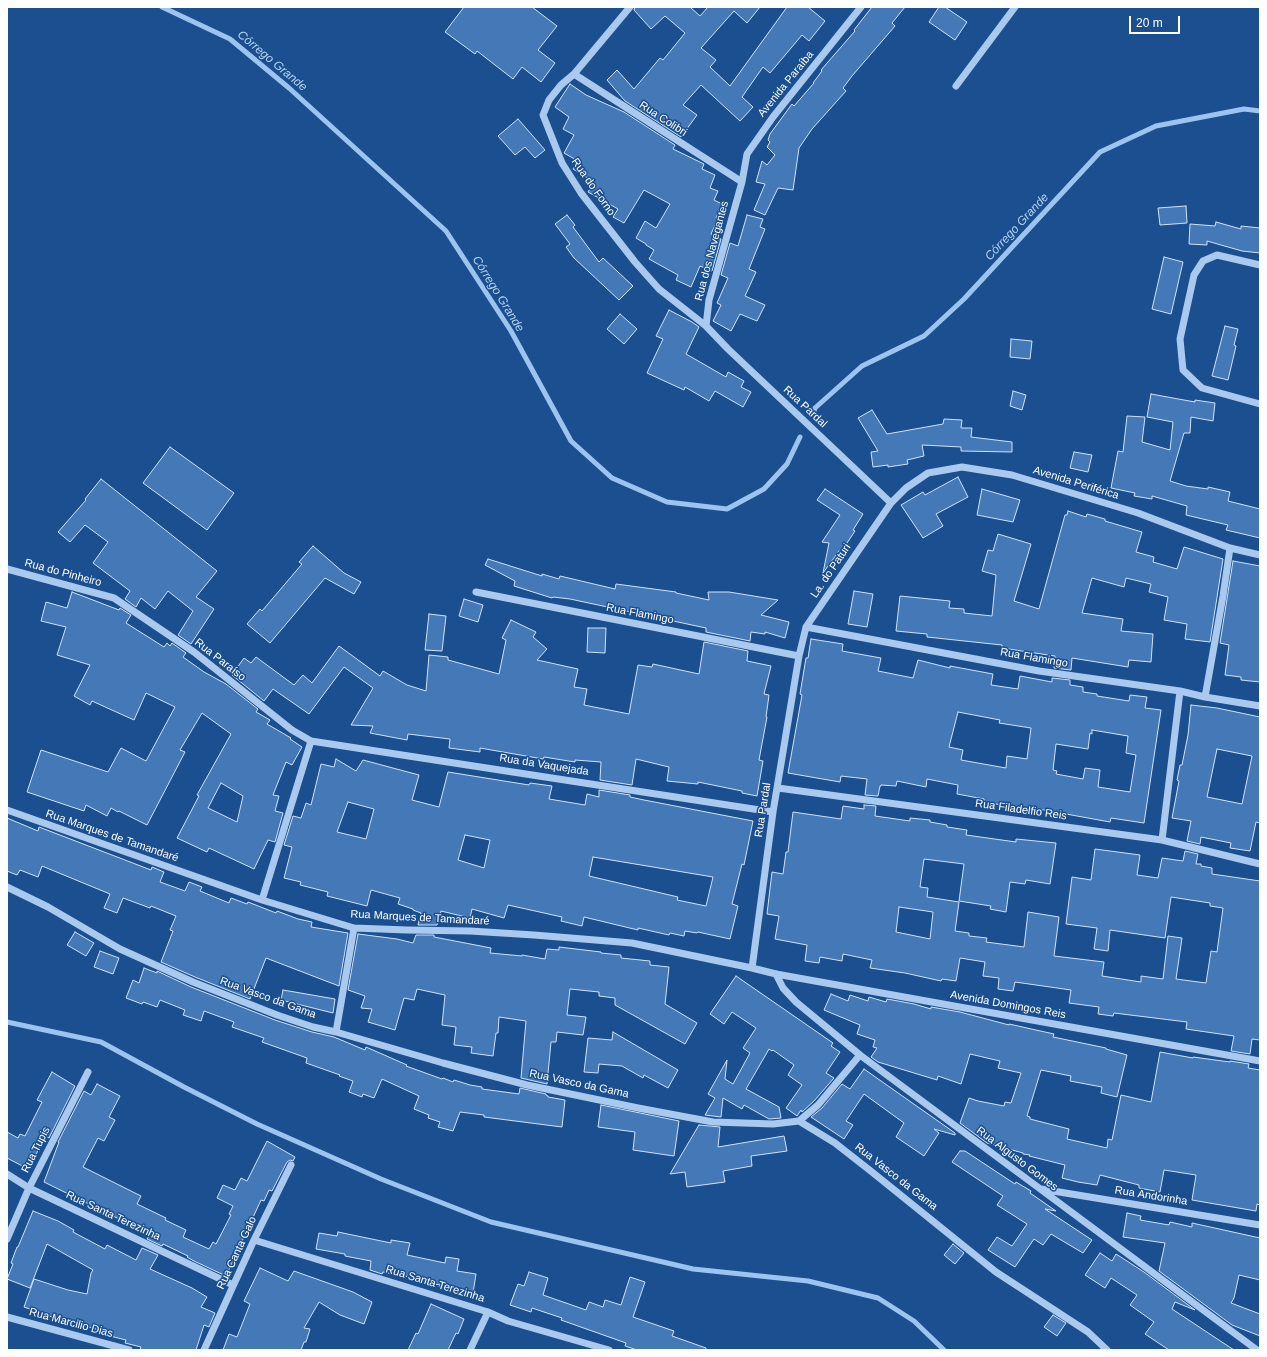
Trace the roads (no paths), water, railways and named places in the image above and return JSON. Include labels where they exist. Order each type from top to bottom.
[{"type":"street","name":"Rua do Forno","points":[[630,7],[574,74],[561,85],[549,100],[543,115],[562,163],[581,193],[635,262],[659,288],[706,326]]},
{"type":"street","name":"Avenida Paraíba","points":[[742,182],[747,154],[773,117],[861,7]]},
{"type":"street","points":[[956,86],[1015,7]]},
{"type":"street","name":"Rua Colibri","points":[[574,74],[742,182]]},
{"type":"street","name":"Rua dos Navegantes","points":[[706,326],[709,300],[742,182]]},
{"type":"street","points":[[1260,265],[1217,255],[1203,260],[1194,275],[1180,339],[1183,370],[1202,388],[1260,404]]},
{"type":"street","name":"Rua Pardal","points":[[706,326],[728,349],[891,503]]},
{"type":"street","name":"Avenida Periférica","points":[[891,503],[906,488],[928,473],[962,467],[1012,475],[1138,513],[1230,548],[1260,555]]},
{"type":"street","name":"La. do Paturi","points":[[799,656],[806,627],[891,503]]},
{"type":"street","points":[[1205,697],[1230,548]]},
{"type":"street","name":"Rua do Pinheiro","points":[[7,569],[114,598]]},
{"type":"street","name":"Rua Flamingo","points":[[476,592],[799,656]]},
{"type":"street","name":"Rua Paraíso","points":[[114,598],[194,652],[292,730],[311,741]]},
{"type":"street","name":"Rua Flamingo","points":[[806,627],[1039,671],[1180,691],[1205,697],[1260,706]]},
{"type":"street","name":"Rua Pardal","points":[[752,968],[773,812],[799,656]]},
{"type":"street","points":[[1162,840],[1180,691]]},
{"type":"street","points":[[262,900],[311,741]]},
{"type":"street","name":"Rua da Vaquejada","points":[[311,741],[773,812]]},
{"type":"street","name":"Rua Filadelfio Reis","points":[[778,788],[1162,840],[1260,864]]},
{"type":"street","name":"Rua Marques de Tamandaré","points":[[7,810],[262,900],[354,928],[498,933],[632,943],[752,968]]},
{"type":"street","name":"Rua Vasco da Gama","points":[[7,887],[48,907],[120,949],[193,982],[277,1015],[313,1027],[527,1085],[638,1108],[713,1122],[773,1124],[799,1121],[835,1143],[996,1272],[1088,1332],[1107,1350]]},
{"type":"street","points":[[336,1032],[354,928]]},
{"type":"street","name":"Avenida Domingos Reis","points":[[752,968],[776,974],[1260,1061]]},
{"type":"street","name":"Rua Algusto Gomes","points":[[776,974],[783,988],[796,1002],[860,1055],[1038,1189],[1257,1350]]},
{"type":"street","points":[[799,1121],[818,1105],[860,1055]]},
{"type":"street","name":"Rua Tupis","points":[[7,1239],[29,1188],[88,1072]]},
{"type":"street","name":"Rua Canta Galo","points":[[204,1350],[254,1240],[291,1166]]},
{"type":"street","name":"Rua Santa Terezinha","points":[[7,1174],[29,1188],[233,1285]]},
{"type":"street","name":"Rua Andorinha","points":[[1038,1189],[1260,1225]]},
{"type":"street","name":"Rua Santa Terezinha","points":[[254,1240],[488,1312],[508,1321],[609,1350]]},
{"type":"street","points":[[470,1350],[488,1312]]},
{"type":"street","name":"Rua Marcilio Dias","points":[[7,1317],[129,1350]]},
{"type":"waterway","name":"Córrego Grande","points":[[162,7],[230,39],[289,88],[446,231],[511,331],[571,441],[612,478],[667,502],[727,509],[764,489],[787,464],[800,437]]},
{"type":"waterway","name":"Córrego Grande","points":[[814,411],[815,408],[862,366],[924,336],[964,299],[1100,152],[1156,126],[1244,109],[1260,111]]},
{"type":"waterway","points":[[7,1022],[101,1042],[184,1087],[257,1124],[381,1179],[491,1222],[693,1269],[808,1281],[878,1298],[914,1321],[944,1350]]}]
